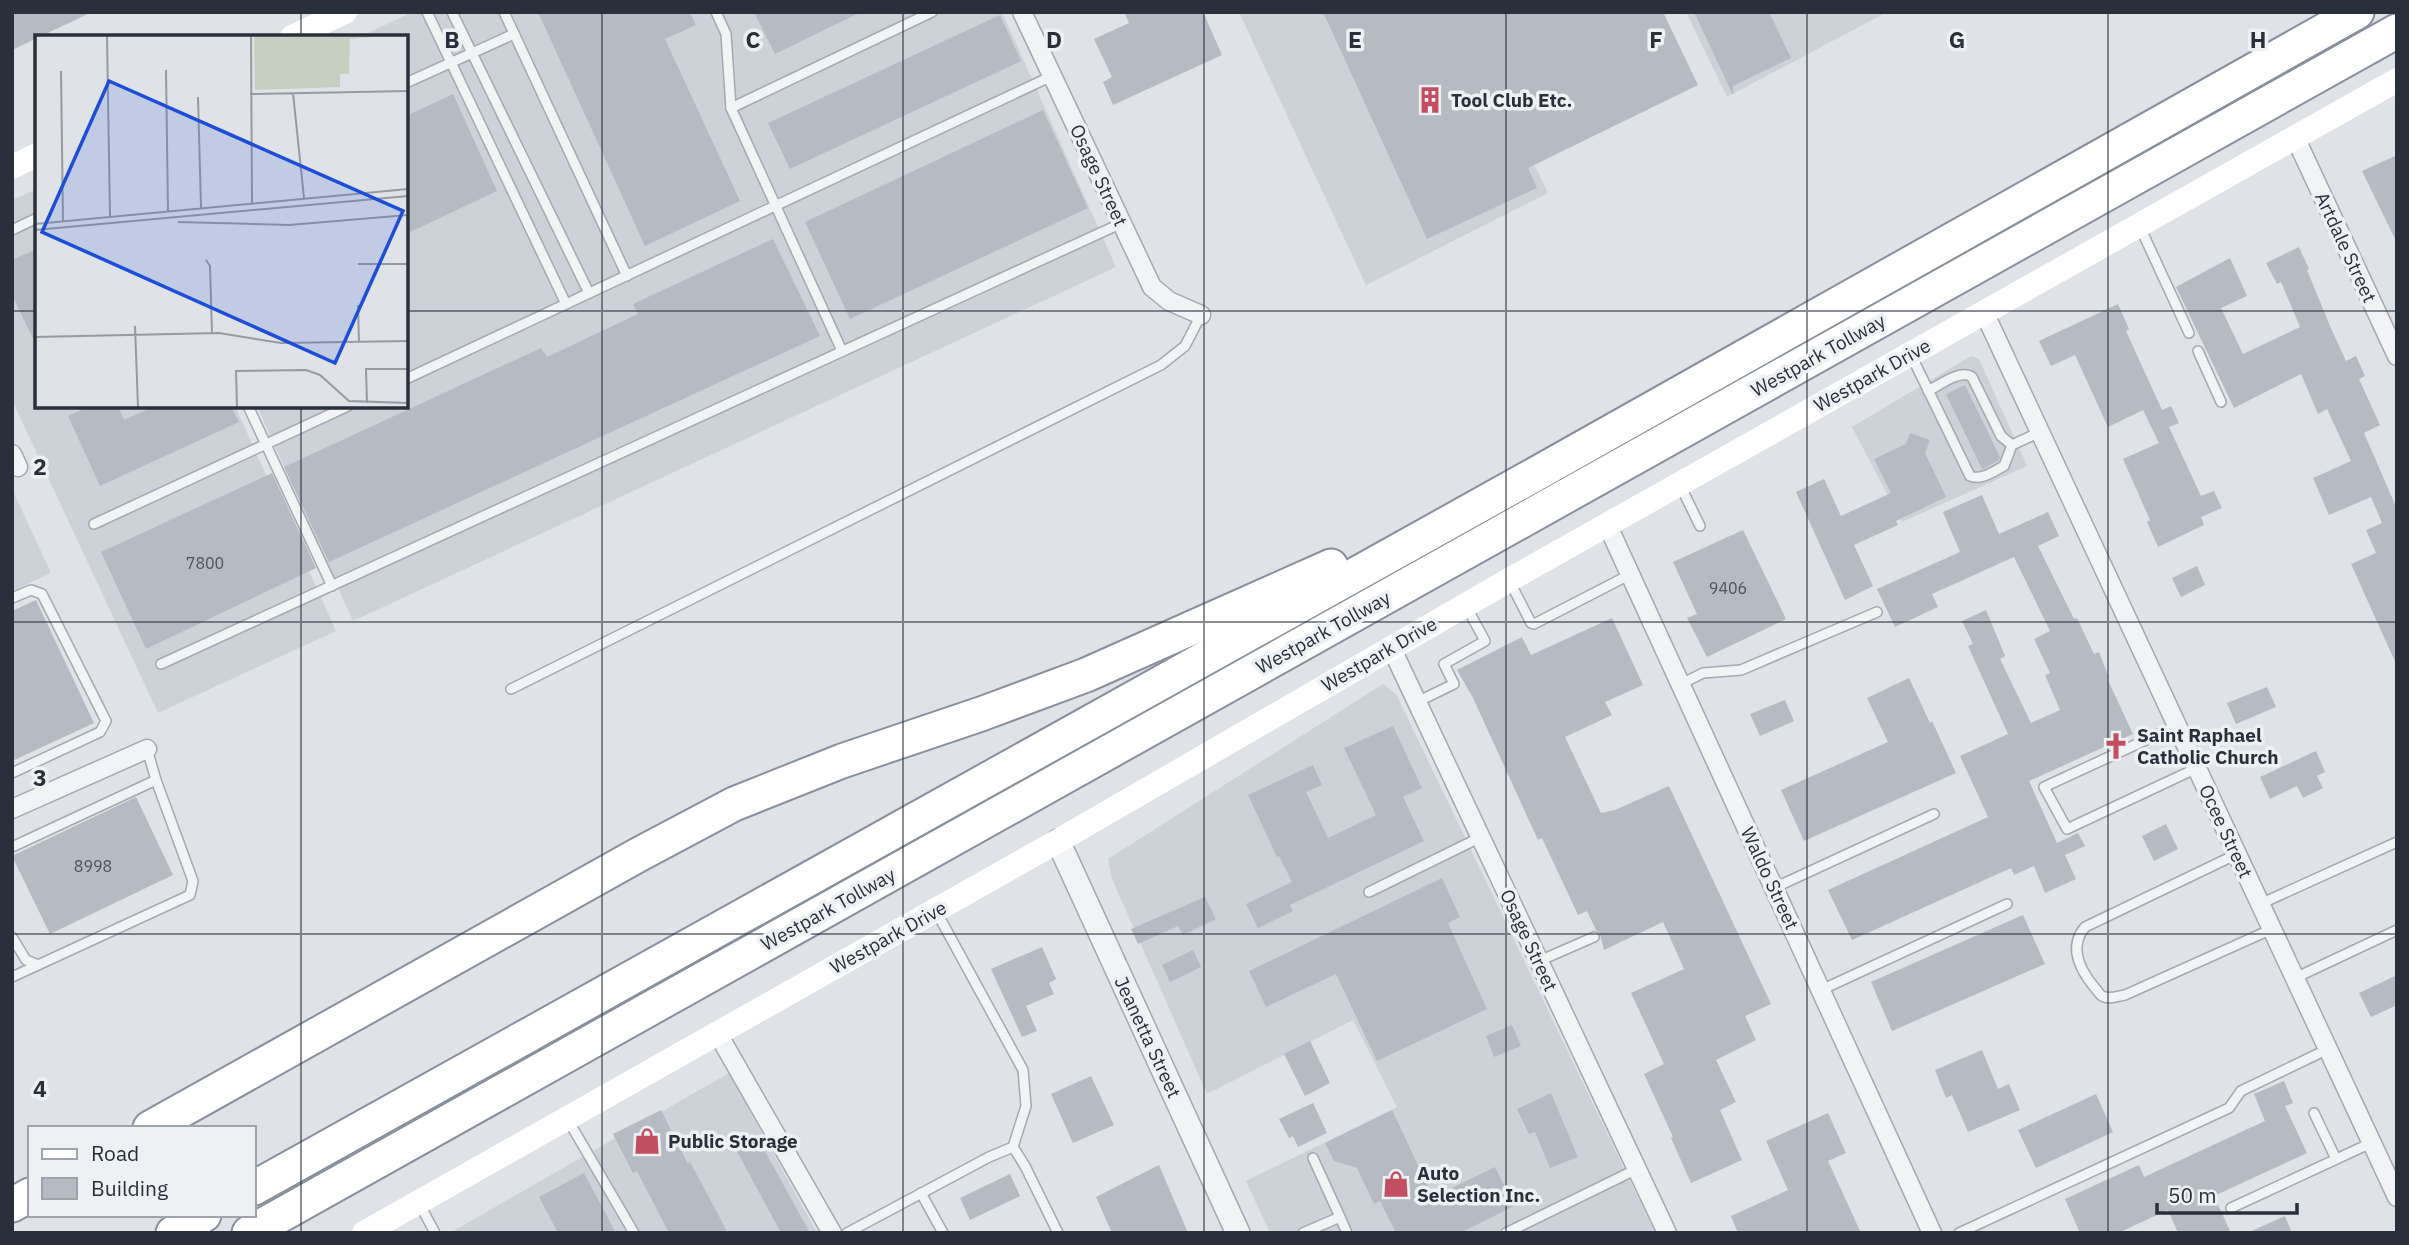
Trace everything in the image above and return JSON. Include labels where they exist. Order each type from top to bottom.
[{"type":"highway","name":"Westpark Tollway","points":[[256,1187],[1525,480],[2357,12]]},
{"type":"highway","name":"Westpark Tollway","points":[[249,1233],[2397,31]]},
{"type":"highway","points":[[154,1126],[734,804],[842,761],[1086,675],[1525,480]]},
{"type":"highway","points":[[12,1205],[28,1196]]},
{"type":"highway","points":[[173,1233],[201,1217]]},
{"type":"main road","points":[[296,35],[345,12]]},
{"type":"main road","name":"Westpark Drive","points":[[364,1233],[1058,841],[1465,604],[2396,83]]},
{"type":"main road","points":[[12,167],[35,156]]},
{"type":"street","name":"Osage Street","points":[[1022,12],[1152,287],[1169,301],[1201,315]]},
{"type":"street","name":"Artdale Street","points":[[2295,138],[2397,356]]},
{"type":"street","name":"Ocee Street","points":[[1984,312],[2397,1197]]},
{"type":"street","name":"Waldo Street","points":[[1607,524],[1932,1233]]},
{"type":"street","name":"Osage Street","points":[[1391,647],[1667,1233]]},
{"type":"street","points":[[12,809],[147,749]]},
{"type":"street","name":"Jeanetta Street","points":[[1058,841],[1238,1233]]},
{"type":"street","points":[[718,1034],[832,1233]]},
{"type":"lane","points":[[427,12],[566,304]]},
{"type":"lane","points":[[452,12],[589,293]]},
{"type":"lane","points":[[504,12],[627,276]]},
{"type":"lane","points":[[716,12],[726,34],[731,108],[842,351]]},
{"type":"lane","points":[[731,108],[932,12]]},
{"type":"lane","points":[[408,82],[514,34]]},
{"type":"lane","points":[[408,378],[1052,76]]},
{"type":"lane","points":[[12,230],[35,219]]},
{"type":"lane","points":[[161,664],[1122,223]]},
{"type":"lane","points":[[2139,225],[2189,333]]},
{"type":"lane","points":[[511,689],[1161,365],[1185,346],[1201,315]]},
{"type":"lane","points":[[2198,351],[2221,402]]},
{"type":"lane","points":[[1910,354],[1970,476],[1980,478],[2004,466],[2012,445],[2040,432]]},
{"type":"lane","points":[[1928,391],[1961,374],[1972,377],[2001,436],[2012,445]]},
{"type":"lane","points":[[249,408],[332,586]]},
{"type":"lane","points":[[94,524],[344,408]]},
{"type":"lane","points":[[1679,484],[1700,526]]},
{"type":"lane","points":[[1509,580],[1531,623],[1534,624],[1631,575]]},
{"type":"lane","points":[[12,598],[31,590],[42,594],[106,721],[100,732],[12,773]]},
{"type":"lane","points":[[1418,702],[1454,684],[1444,664],[1485,641],[1465,604]]},
{"type":"lane","points":[[1681,684],[1703,673],[1741,670],[1877,612]]},
{"type":"lane","points":[[2176,726],[2044,787],[2067,829],[2197,768]]},
{"type":"lane","points":[[12,977],[190,895],[193,881],[147,749]]},
{"type":"lane","points":[[12,847],[156,780]]},
{"type":"lane","points":[[1774,888],[1934,814]]},
{"type":"lane","points":[[1369,892],[1481,837]]},
{"type":"lane","points":[[2260,904],[2397,842]]},
{"type":"lane","points":[[2237,853],[2085,927],[2078,935],[2076,944],[2085,977],[2101,996],[2118,996],[2272,929]]},
{"type":"lane","points":[[1821,990],[2007,904]]},
{"type":"lane","points":[[847,1233],[1013,1147],[1026,1106],[1023,1070],[935,911]]},
{"type":"lane","points":[[2295,978],[2397,930]]},
{"type":"lane","points":[[12,937],[26,960],[38,965]]},
{"type":"lane","points":[[1539,961],[1594,937]]},
{"type":"lane","points":[[1959,1233],[2229,1108],[2241,1091],[2328,1049]]},
{"type":"lane","points":[[2314,1113],[2336,1159]]},
{"type":"lane","points":[[567,1118],[634,1233]]},
{"type":"lane","points":[[2231,1208],[2371,1143]]},
{"type":"lane","points":[[1013,1147],[1058,1233]]},
{"type":"lane","points":[[1313,1158],[1348,1233]]},
{"type":"lane","points":[[1506,1233],[1637,1169]]},
{"type":"lane","points":[[921,1193],[943,1233]]},
{"type":"lane","points":[[418,1202],[435,1233]]},
{"type":"lane","points":[[1303,1233],[1340,1217]]},
{"type":"shaded area","points":[[412,12],[1002,12],[1116,267],[353,621],[258,408],[408,408],[408,35],[364,35]]},
{"type":"shaded area","points":[[1239,12],[1462,12],[1548,193],[1366,285]]},
{"type":"shaded area","points":[[1686,12],[1887,12],[1727,97]]},
{"type":"shaded area","points":[[35,190],[35,408],[236,408],[336,631],[158,713],[12,400],[12,200]]},
{"type":"shaded area","points":[[1971,356],[1979,359],[2027,466],[1902,522],[1852,427]]},
{"type":"shaded area","points":[[12,489],[51,573],[12,591]]},
{"type":"shaded area","points":[[1383,684],[1396,694],[1655,1233],[1270,1233],[1246,1181],[1397,1107],[1353,1020],[1207,1094],[1112,879],[1108,859]]},
{"type":"shaded area","points":[[729,1073],[817,1233],[450,1233]]},
{"type":"building","points":[[12,12],[92,12],[44,35],[35,35],[35,39],[12,50]]},
{"type":"building","points":[[538,12],[690,12],[696,25],[665,39],[740,201],[645,246]]},
{"type":"building","points":[[754,12],[861,12],[775,54]]},
{"type":"building","points":[[1124,12],[1203,12],[1222,55],[1113,105],[1103,82],[1112,77],[1094,39],[1129,23]]},
{"type":"building","points":[[1323,12],[1663,12],[1698,85],[1528,168],[1537,188],[1427,239]]},
{"type":"building","points":[[1694,12],[1769,12],[1791,58],[1733,86],[1733,95]]},
{"type":"building","points":[[1000,15],[1021,61],[790,169],[768,123]]},
{"type":"building","points":[[453,94],[497,191],[408,233],[408,115]]},
{"type":"building","points":[[1043,110],[1088,208],[850,319],[805,222]]},
{"type":"building","points":[[2397,155],[2397,243],[2362,171]]},
{"type":"building","points":[[773,239],[820,336],[329,562],[284,467],[541,348],[547,357],[638,314],[633,304]]},
{"type":"building","points":[[2299,247],[2346,361],[2356,356],[2365,376],[2359,379],[2380,425],[2364,433],[2397,509],[2397,666],[2351,564],[2376,553],[2366,530],[2382,523],[2371,497],[2329,515],[2313,478],[2351,461],[2327,409],[2318,414],[2301,374],[2234,408],[2176,287],[2230,258],[2247,296],[2221,308],[2243,354],[2300,327],[2281,282],[2277,284],[2266,263]]},
{"type":"building","points":[[35,250],[35,343],[12,295],[12,260]]},
{"type":"building","points":[[2118,304],[2129,329],[2126,331],[2162,410],[2171,406],[2179,423],[2169,427],[2201,496],[2214,491],[2222,508],[2201,517],[2204,525],[2158,547],[2147,522],[2150,520],[2123,459],[2159,443],[2143,410],[2108,427],[2075,355],[2051,366],[2039,341]]},
{"type":"building","points":[[1965,385],[2000,457],[1998,461],[1982,469],[1946,394]]},
{"type":"building","points":[[86,408],[119,408],[124,420],[151,408],[232,408],[239,422],[100,486],[68,416]]},
{"type":"building","points":[[1910,433],[1930,440],[1925,453],[1946,497],[1896,521],[1898,525],[1854,545],[1873,586],[1845,600],[1796,492],[1824,479],[1841,516],[1891,493],[1874,459],[1906,444]]},
{"type":"building","points":[[272,473],[316,568],[146,649],[101,552]]},
{"type":"building","points":[[1982,495],[1999,534],[2048,512],[2059,536],[2038,546],[2094,654],[2099,652],[2107,678],[2133,734],[2029,781],[2057,843],[2078,833],[2085,846],[2065,855],[2076,879],[2045,893],[2034,866],[2014,875],[2011,868],[1852,940],[1828,890],[1988,817],[1960,756],[2008,734],[1968,646],[1973,644],[1962,621],[1986,610],[2005,656],[2000,659],[2031,723],[2060,710],[2045,675],[2050,673],[2034,639],[2050,631],[2014,557],[1932,594],[1938,607],[1895,627],[1877,589],[1960,552],[1943,512]]},
{"type":"building","points":[[1743,530],[1786,619],[1707,657],[1687,618],[1697,614],[1673,562]]},
{"type":"building","points":[[2197,566],[2205,585],[2181,597],[2172,578]]},
{"type":"building","points":[[36,600],[94,723],[12,761],[12,611]]},
{"type":"building","points":[[1612,618],[1643,685],[1605,702],[1612,715],[1565,737],[1601,813],[1615,810],[1669,786],[1771,1004],[1745,1016],[1756,1040],[1716,1060],[1736,1102],[1720,1110],[1742,1160],[1691,1183],[1644,1074],[1664,1064],[1631,993],[1684,969],[1663,922],[1604,950],[1600,934],[1587,911],[1578,915],[1542,838],[1538,840],[1473,698],[1457,670],[1522,637],[1531,655]]},
{"type":"building","points":[[1909,678],[1956,773],[1804,841],[1781,790],[1888,742],[1867,698]]},
{"type":"building","points":[[2267,687],[2276,707],[2236,724],[2227,703]]},
{"type":"building","points":[[1785,700],[1794,721],[1760,736],[1750,714]]},
{"type":"building","points":[[1393,726],[1422,788],[1403,797],[1424,841],[1290,905],[1293,911],[1258,928],[1246,904],[1292,882],[1279,856],[1277,857],[1248,795],[1313,765],[1322,785],[1306,792],[1328,838],[1376,815],[1344,748]]},
{"type":"building","points":[[2316,751],[2325,772],[2317,776],[2323,788],[2303,798],[2297,786],[2270,799],[2260,777]]},
{"type":"building","points":[[136,797],[173,875],[50,934],[12,856]]},
{"type":"building","points":[[2166,824],[2178,849],[2154,861],[2142,836]]},
{"type":"building","points":[[1442,878],[1460,917],[1448,923],[1487,1009],[1377,1061],[1336,974],[1266,1007],[1249,971]]},
{"type":"building","points":[[1205,897],[1216,919],[1183,935],[1178,926],[1138,944],[1131,929]]},
{"type":"building","points":[[2023,915],[2045,964],[1892,1031],[1871,982]]},
{"type":"building","points":[[1042,947],[1056,979],[1049,983],[1054,994],[1026,1006],[1037,1031],[1022,1037],[991,969]]},
{"type":"building","points":[[1193,950],[1201,967],[1170,982],[1162,965]]},
{"type":"building","points":[[2397,975],[2397,1005],[2371,1017],[2359,993]]},
{"type":"building","points":[[1512,1025],[1521,1046],[1494,1057],[1486,1036]]},
{"type":"building","points":[[1310,1041],[1330,1083],[1305,1096],[1284,1054]]},
{"type":"building","points":[[1982,1050],[1998,1089],[2009,1084],[2020,1110],[1968,1132],[1952,1095],[1946,1098],[1935,1070]]},
{"type":"building","points":[[1091,1076],[1114,1125],[1073,1143],[1051,1094]]},
{"type":"building","points":[[2284,1081],[2293,1103],[2285,1106],[2307,1153],[2214,1196],[2231,1233],[2178,1233],[2168,1210],[2118,1233],[2080,1233],[2065,1199],[2139,1165],[2144,1177],[2265,1121],[2254,1094]]},
{"type":"building","points":[[1551,1093],[1578,1157],[1550,1168],[1535,1132],[1529,1134],[1517,1109]]},
{"type":"building","points":[[2096,1094],[2113,1132],[2036,1168],[2018,1130]]},
{"type":"building","points":[[1313,1103],[1327,1133],[1298,1147],[1293,1136],[1289,1138],[1279,1119]]},
{"type":"building","points":[[661,1110],[688,1164],[690,1162],[728,1233],[669,1233],[637,1171],[633,1173],[613,1134]]},
{"type":"building","name":"Auto Selection Inc.","points":[[1392,1110],[1433,1197],[1495,1167],[1514,1206],[1460,1233],[1396,1233],[1380,1201],[1374,1204],[1357,1168],[1334,1161],[1325,1143]]},
{"type":"building","points":[[1828,1113],[1846,1153],[1828,1161],[1861,1233],[1738,1233],[1731,1216],[1788,1190],[1766,1141]]},
{"type":"building","points":[[757,1137],[810,1233],[781,1233],[734,1146]]},
{"type":"building","points":[[1159,1165],[1188,1233],[1112,1233],[1096,1197]]},
{"type":"building","points":[[584,1173],[616,1233],[558,1233],[539,1197]]},
{"type":"building","points":[[1010,1174],[1020,1196],[970,1220],[960,1198]]},
{"type":"building","points":[[2285,1216],[2292,1233],[2247,1233]]},
{"type":"place","name":"Tool Club Etc.","points":[[1430,100]]},
{"type":"place","name":"Saint Raphael Catholic Church","points":[[2116,746]]},
{"type":"place","name":"Public Storage","points":[[647,1141]]},
{"type":"place","name":"Auto Selection Inc.","points":[[1396,1184]]}]
